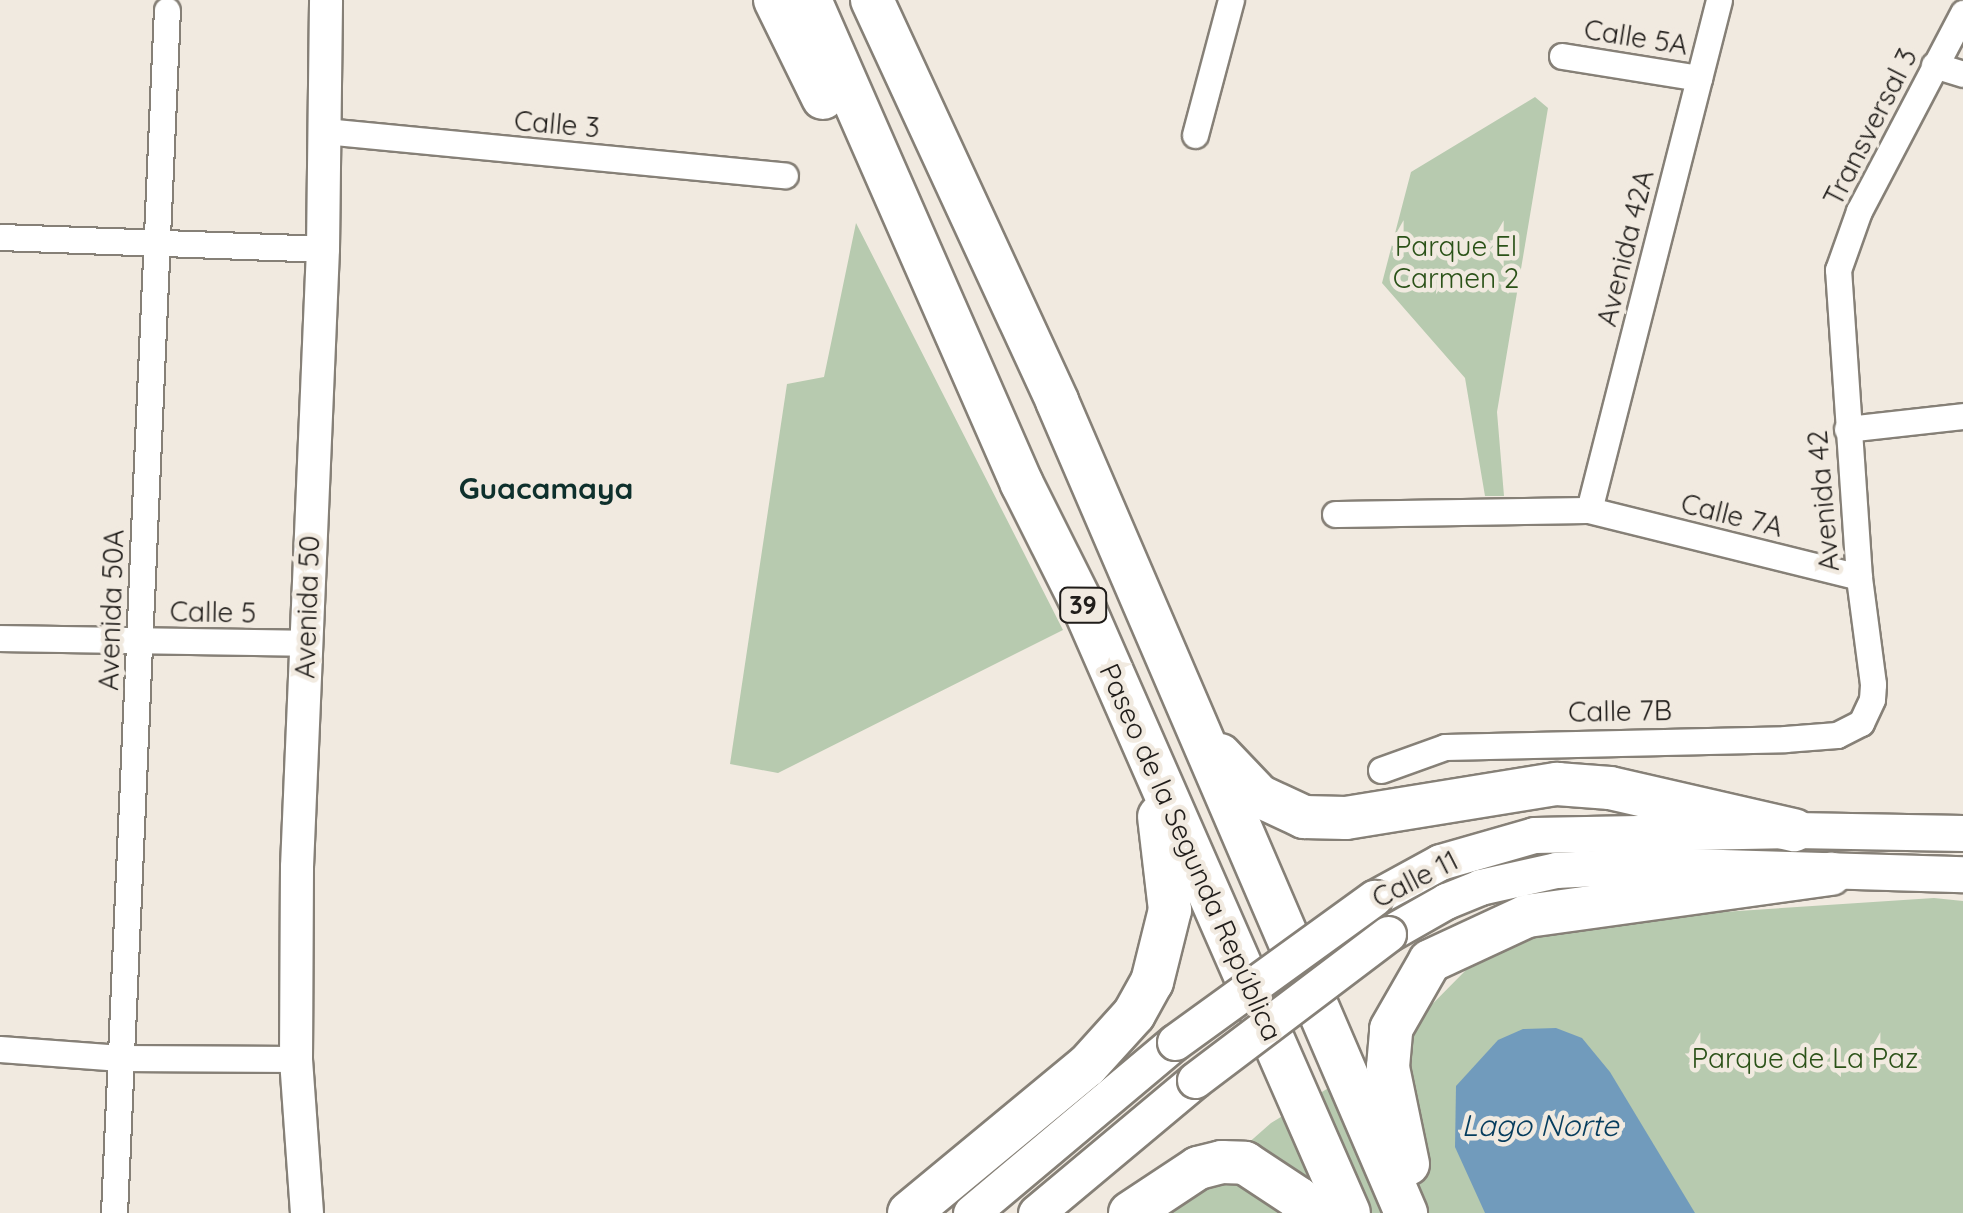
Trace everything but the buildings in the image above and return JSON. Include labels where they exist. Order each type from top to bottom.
[{"type":"highway","points":[[775,0],[1022,484]]},
{"type":"highway","name":"Paseo de la Segunda República","points":[[810,0],[1022,484],[1086,610],[1349,1213]]},
{"type":"highway","name":"Paseo de la Segunda República","points":[[872,0],[1110,523],[1406,1213]]},
{"type":"highway","points":[[904,0],[1021,259],[1110,523]]},
{"type":"highway","points":[[1201,734],[1259,796],[1304,818],[1346,818],[1557,784],[1626,791],[1794,830]]},
{"type":"highway","points":[[909,1213],[1116,1038],[1152,982],[1170,910],[1149,758]]},
{"type":"highway","points":[[1420,1213],[1388,1066],[1391,1030],[1407,994],[1430,961],[1494,928],[1570,907],[1831,874]]},
{"type":"highway","points":[[1130,1213],[1198,1168],[1222,1162],[1245,1162],[1298,1198],[1308,1213]]},
{"type":"main road","name":"Calle 11","points":[[972,1213],[1176,1042],[1374,898],[1440,862],[1534,835],[1794,830],[1963,833]]},
{"type":"main road","name":"Calle 11","points":[[1036,1213],[1195,1080],[1388,934],[1463,894],[1516,876],[1655,865],[1831,874],[1963,874]]},
{"type":"street","name":"Avenida 50","points":[[307,1213],[296,1060],[304,644],[323,248],[326,0]]},
{"type":"street","points":[[1195,135],[1231,0]]},
{"type":"street","name":"Avenida 42A","points":[[1589,510],[1719,0]]},
{"type":"street","name":"Avenida 50A","points":[[114,1213],[167,10]]},
{"type":"street","name":"Transversal 3","points":[[1838,270],[1859,211],[1963,13]]},
{"type":"street","name":"Calle 5A","points":[[1562,56],[1700,78]]},
{"type":"street","points":[[1934,65],[1963,74]]},
{"type":"street","name":"Calle 3","points":[[324,131],[785,175]]},
{"type":"street","points":[[0,238],[323,248]]},
{"type":"street","name":"Avenida 42","points":[[1838,270],[1859,577],[1874,684],[1861,723]]},
{"type":"street","points":[[1848,429],[1963,416]]},
{"type":"street","name":"Calle 7A","points":[[1335,514],[1589,510],[1859,577]]},
{"type":"street","name":"Calle 5","points":[[0,638],[304,644]]},
{"type":"street","name":"Calle 7B","points":[[1381,770],[1444,747],[1785,739],[1837,735],[1861,723]]},
{"type":"street","points":[[0,1049],[121,1058],[296,1060]]},
{"type":"green space","name":"Parque El Carmen 2","points":[[1535,97],[1548,108],[1497,412],[1504,496],[1485,496],[1465,378],[1382,283],[1411,172]]},
{"type":"green space","points":[[856,223],[1063,630],[778,773],[730,764],[787,384],[824,377]]},
{"type":"green space","name":"Parque de La Paz","points":[[1934,898],[1963,901],[1963,1213],[1169,1213],[1271,1123],[1381,1056],[1466,970],[1555,923]]},
{"type":"water","name":"Lago Norte","points":[[1556,1028],[1582,1038],[1610,1072],[1695,1213],[1485,1213],[1455,1147],[1456,1086],[1498,1040],[1523,1029]]},
{"type":"district","name":"Guacamaya","points":[[546,488]]}]
